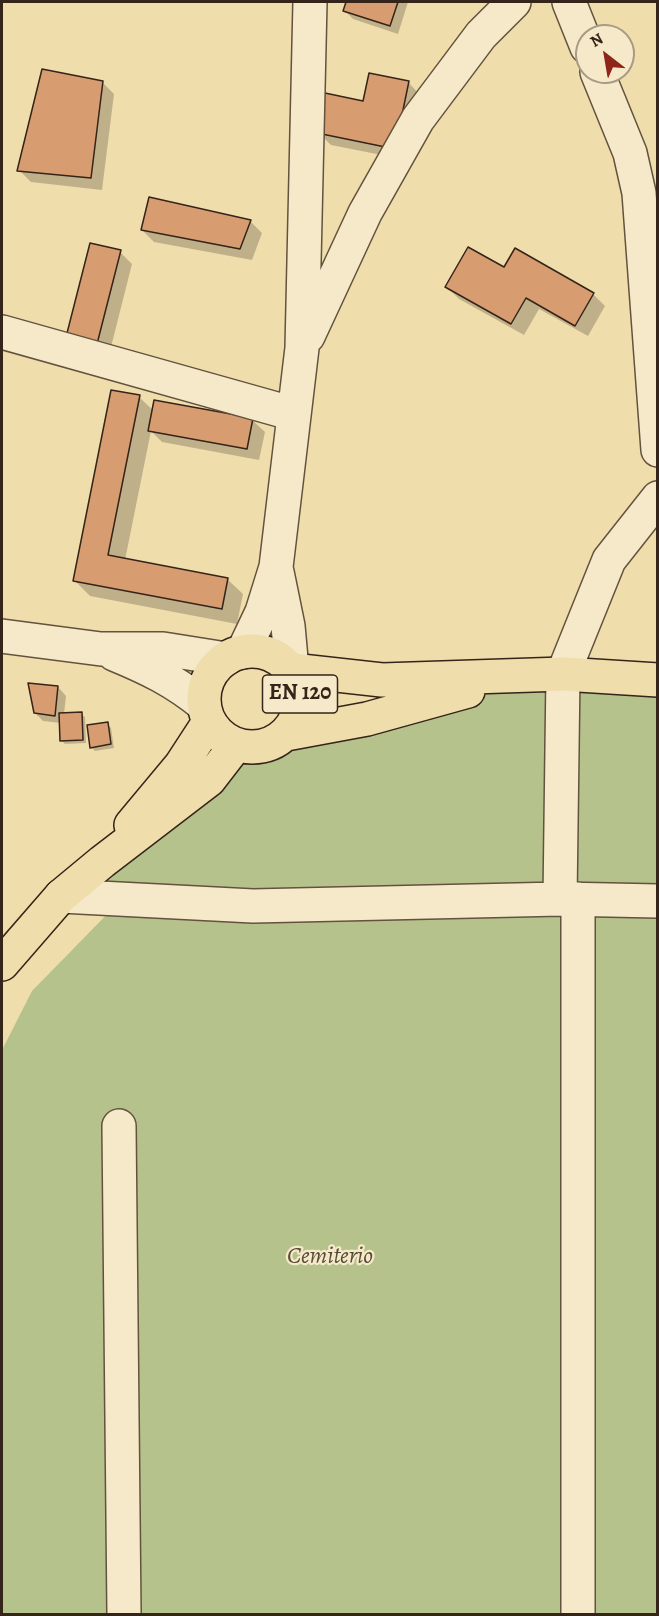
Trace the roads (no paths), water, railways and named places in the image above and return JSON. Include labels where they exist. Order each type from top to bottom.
[{"type":"main road","name":"EN 120","points":[[234,655],[261,651],[278,658],[292,670],[299,686],[301,704],[297,720],[286,734],[271,744],[254,748],[236,745]]},
{"type":"main road","points":[[2,964],[62,896],[102,862],[209,780],[236,745],[220,736],[207,714],[204,692],[208,679],[216,668],[234,655]]},
{"type":"main road","name":"EN 120","points":[[292,670],[382,680],[549,675],[657,680]]},
{"type":"main road","name":"EN 120","points":[[286,734],[367,718],[440,698],[549,675]]},
{"type":"main road","points":[[102,862],[181,765],[207,714]]},
{"type":"street","points":[[2,636],[101,649],[163,649],[234,655],[262,612],[276,567],[302,348],[310,2]]},
{"type":"street","points":[[302,348],[365,213],[418,119],[481,35],[514,2]]},
{"type":"street","points":[[568,2],[577,24]]},
{"type":"street","points":[[602,84],[630,153],[639,194],[657,450]]},
{"type":"street","points":[[2,332],[294,414]]},
{"type":"street","points":[[578,1614],[569,899],[549,675],[609,560],[657,498]]},
{"type":"street","points":[[276,567],[288,626],[292,670]]},
{"type":"street","points":[[101,649],[153,671],[182,687],[207,714]]},
{"type":"street","points":[[62,896],[253,906],[569,899],[657,901]]},
{"type":"street","points":[[119,1126],[124,1614]]},
{"type":"park label","name":"Cemiterio","points":[[330,1257]]}]
